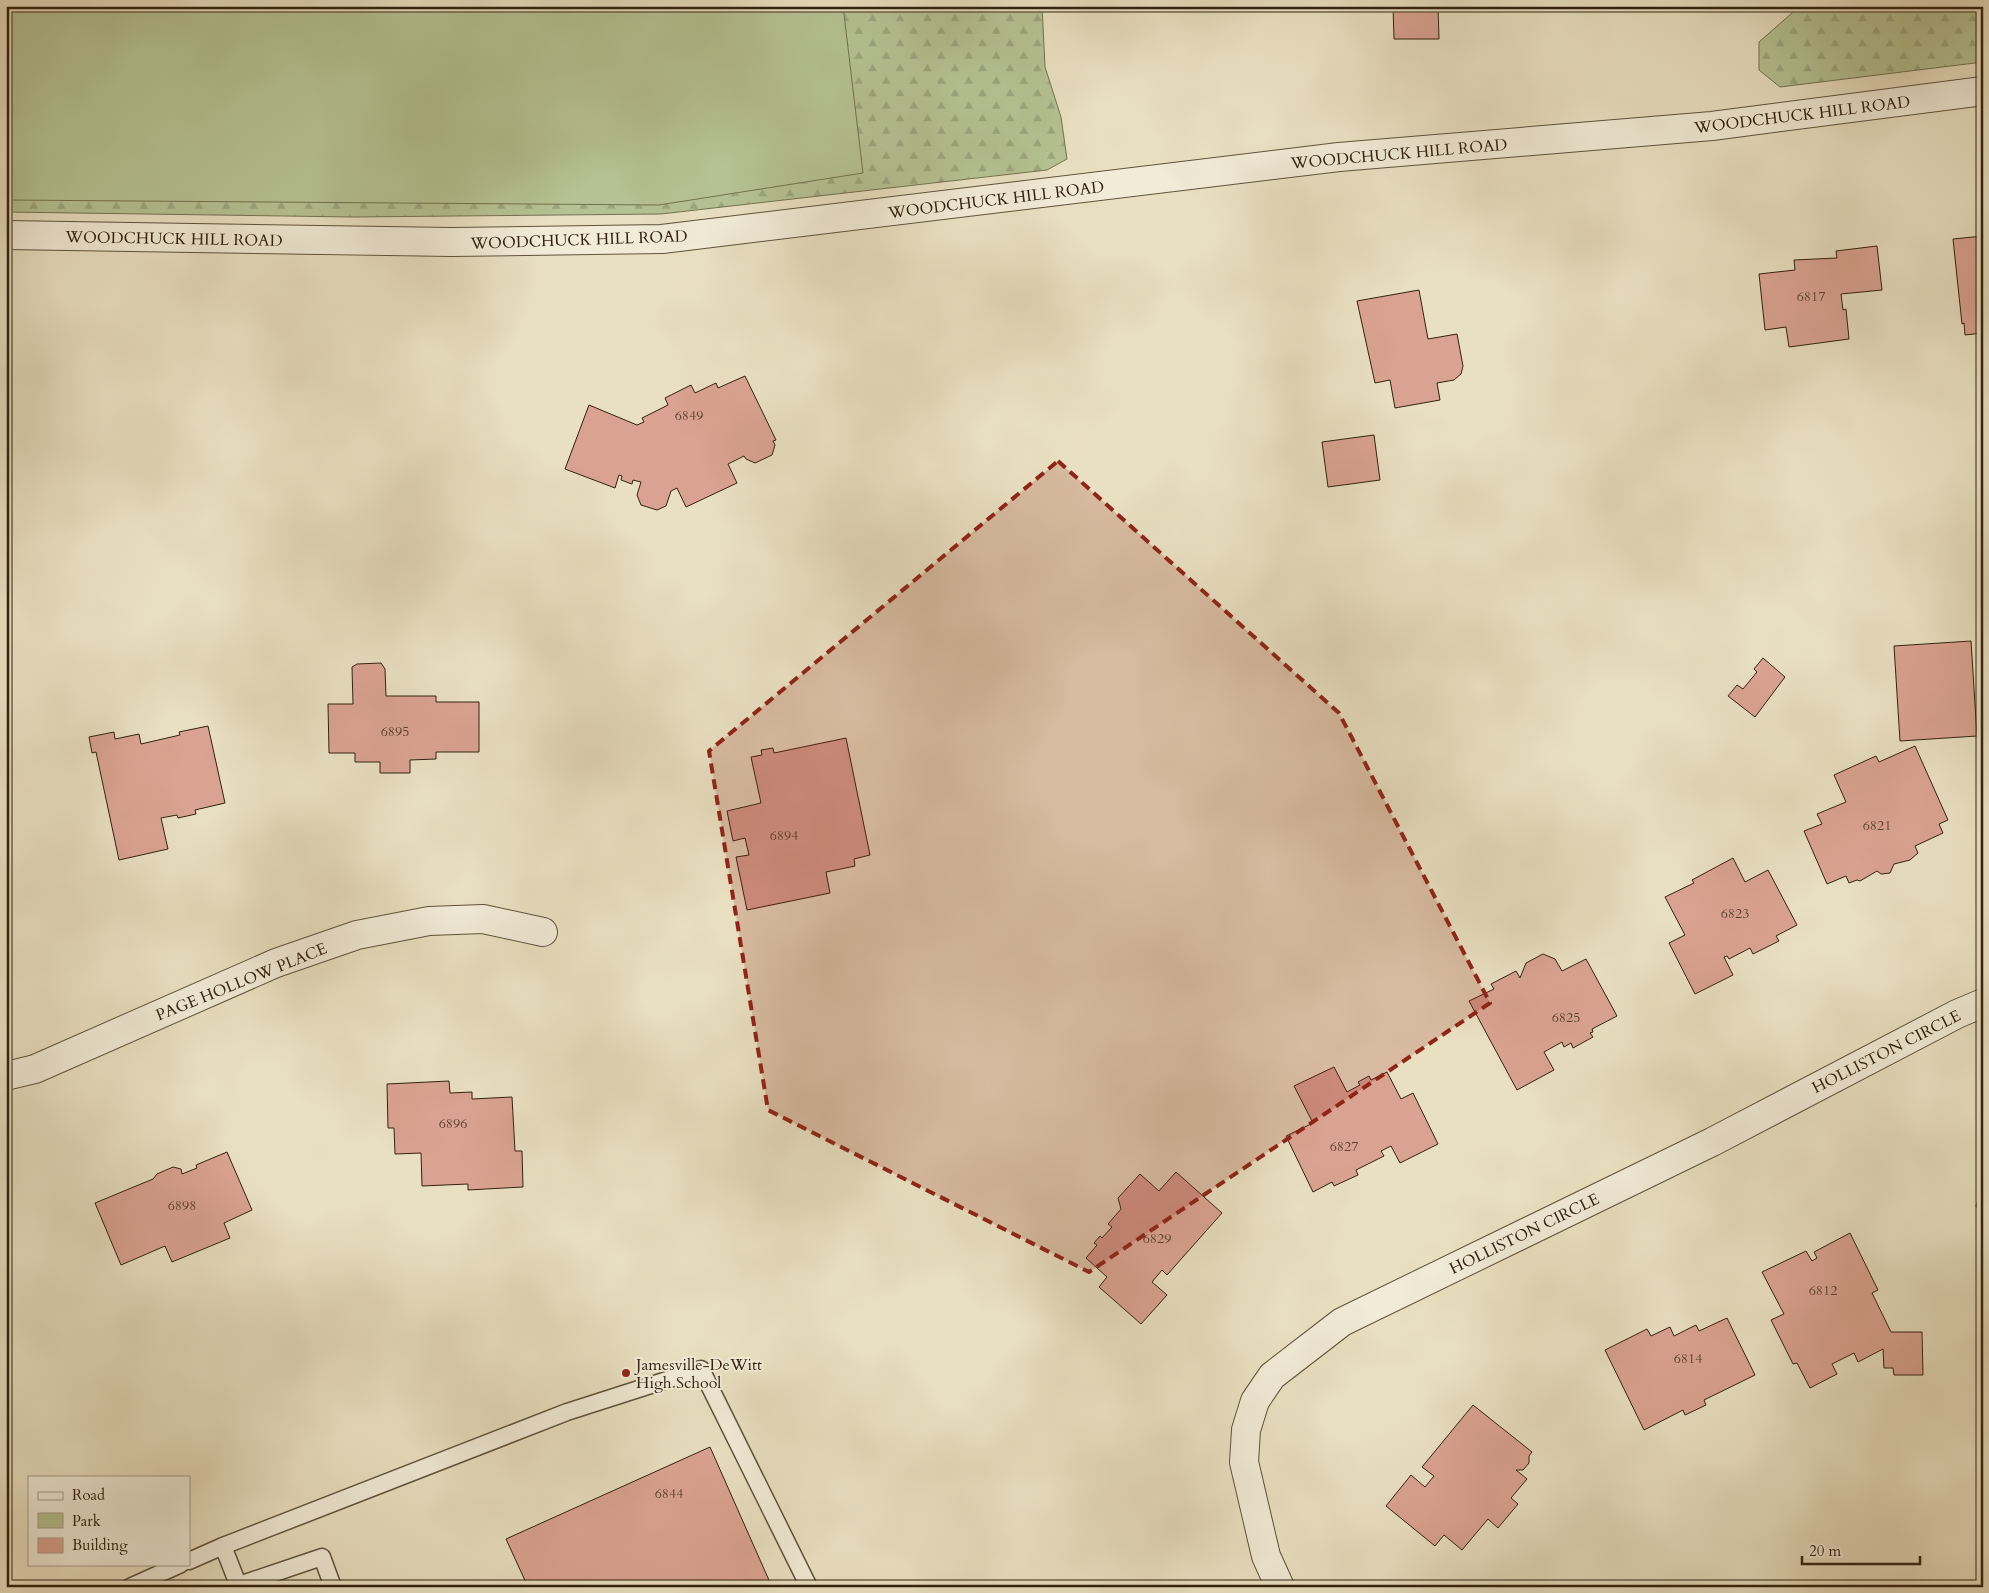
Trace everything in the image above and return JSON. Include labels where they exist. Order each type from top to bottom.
[{"type":"street","name":"WOODCHUCK HILL ROAD","points":[[6,235],[451,242],[662,240],[1339,157],[1712,126],[1983,91]]},
{"type":"street","name":"PAGE HOLLOW PLACE","points":[[6,1076],[35,1069],[276,963],[357,935],[429,921],[483,919],[542,932]]},
{"type":"street","name":"HOLLISTON CIRCLE","points":[[1280,1587],[1266,1556],[1244,1462],[1246,1430],[1255,1401],[1272,1376],[1342,1322],[1712,1142],[1957,1014],[1983,1003]]},
{"type":"lane","points":[[190,1561],[567,1412],[701,1369],[809,1587]]},
{"type":"lane","points":[[223,1546],[239,1586],[322,1557],[333,1587]]},
{"type":"lane","points":[[130,1587],[177,1566]]},
{"type":"highlighted area","points":[[1058,461],[1339,713],[1490,1003],[1089,1272],[768,1110],[709,751]]},
{"type":"green space","points":[[6,6],[1042,6],[1045,67],[1061,117],[1067,159],[1047,170],[661,214],[353,217],[6,212]]},
{"type":"green space","points":[[6,6],[843,6],[863,173],[659,205],[6,200]]},
{"type":"green space","points":[[1800,6],[1983,6],[1983,62],[1780,87],[1759,70],[1759,42]]},
{"type":"building","points":[[1393,6],[1438,6],[1439,39],[1394,39]]},
{"type":"building","points":[[1983,236],[1983,333],[1965,335],[1964,323],[1962,324],[1953,239]]},
{"type":"building","points":[[1877,246],[1882,290],[1841,294],[1843,310],[1846,309],[1849,339],[1789,347],[1786,327],[1765,330],[1759,274],[1795,270],[1794,260],[1837,258],[1836,251]]},
{"type":"building","points":[[1419,290],[1428,339],[1457,334],[1463,366],[1461,374],[1454,380],[1437,383],[1440,400],[1395,408],[1390,380],[1375,383],[1357,301]]},
{"type":"building","points":[[745,376],[776,440],[773,441],[775,445],[772,455],[755,463],[744,456],[728,464],[737,483],[686,507],[677,488],[671,491],[666,506],[657,510],[641,505],[637,495],[641,482],[633,480],[632,484],[621,480],[622,476],[619,475],[615,488],[565,469],[589,405],[637,425],[644,422],[642,418],[668,405],[665,398],[691,385],[695,393],[716,383],[718,388]]},
{"type":"building","points":[[1374,435],[1380,480],[1328,487],[1322,442]]},
{"type":"building","points":[[1971,641],[1977,736],[1900,741],[1894,646]]},
{"type":"building","points":[[1763,658],[1785,677],[1755,717],[1728,696],[1737,685],[1743,689],[1757,672],[1754,669]]},
{"type":"building","points":[[381,663],[385,669],[386,696],[436,696],[436,702],[479,702],[479,752],[436,752],[436,759],[410,760],[410,773],[380,773],[380,762],[355,762],[355,753],[329,753],[328,704],[353,704],[352,667],[357,664]]},
{"type":"building","points":[[208,726],[225,803],[195,810],[196,814],[178,818],[177,815],[161,818],[168,849],[119,860],[96,752],[92,753],[89,737],[114,732],[115,739],[139,734],[141,744],[180,735],[179,732]]},
{"type":"building","points":[[846,738],[870,855],[854,859],[855,866],[826,872],[830,893],[747,910],[736,857],[749,855],[745,838],[733,841],[727,811],[761,803],[751,757],[762,755],[761,750],[773,748],[774,753]]},
{"type":"building","points":[[1915,746],[1948,820],[1939,824],[1943,833],[1915,846],[1918,853],[1910,860],[1894,864],[1890,873],[1881,874],[1877,871],[1860,881],[1857,880],[1849,883],[1846,876],[1827,884],[1804,831],[1822,824],[1817,814],[1846,802],[1834,775],[1876,756],[1879,762]]},
{"type":"building","points":[[1733,858],[1745,882],[1768,870],[1797,925],[1776,936],[1779,941],[1753,954],[1750,948],[1729,959],[1727,956],[1724,957],[1733,975],[1695,994],[1669,943],[1685,935],[1665,897],[1694,883],[1692,880]]},
{"type":"building","points":[[1543,954],[1555,959],[1562,971],[1586,959],[1617,1016],[1592,1029],[1593,1032],[1590,1033],[1593,1037],[1573,1048],[1571,1043],[1564,1047],[1562,1042],[1544,1052],[1554,1070],[1517,1090],[1469,1001],[1494,989],[1491,984],[1516,971],[1520,978],[1526,963]]},
{"type":"building","points":[[1334,1067],[1347,1092],[1360,1085],[1358,1082],[1369,1076],[1371,1080],[1387,1072],[1401,1099],[1413,1093],[1438,1144],[1400,1163],[1391,1146],[1381,1151],[1384,1156],[1356,1170],[1358,1175],[1334,1186],[1332,1182],[1313,1192],[1286,1136],[1313,1123],[1294,1086]]},
{"type":"building","points":[[449,1081],[450,1093],[472,1092],[472,1099],[512,1097],[515,1151],[522,1151],[523,1187],[468,1190],[468,1184],[422,1186],[421,1153],[395,1154],[394,1128],[388,1128],[387,1084]]},
{"type":"building","points":[[227,1152],[252,1210],[224,1223],[230,1238],[172,1262],[165,1246],[121,1265],[95,1203],[153,1179],[157,1174],[173,1167],[181,1169],[182,1174],[197,1168],[196,1165]]},
{"type":"building","points":[[1176,1172],[1222,1213],[1167,1275],[1162,1270],[1152,1282],[1167,1295],[1141,1324],[1099,1287],[1107,1277],[1086,1258],[1097,1245],[1094,1243],[1100,1236],[1102,1238],[1112,1227],[1108,1224],[1121,1209],[1118,1198],[1140,1174],[1159,1191]]},
{"type":"building","points":[[1983,1184],[1983,1218],[1976,1206]]},
{"type":"building","points":[[1850,1233],[1878,1290],[1872,1293],[1891,1332],[1922,1332],[1923,1375],[1894,1375],[1893,1368],[1884,1368],[1883,1349],[1858,1362],[1854,1353],[1832,1364],[1837,1374],[1810,1388],[1797,1363],[1793,1364],[1771,1320],[1784,1314],[1762,1272],[1806,1251],[1812,1261],[1817,1258],[1814,1252]]},
{"type":"building","points":[[1727,1318],[1755,1375],[1704,1400],[1706,1405],[1685,1415],[1683,1410],[1644,1430],[1605,1350],[1647,1329],[1651,1336],[1670,1327],[1674,1336],[1696,1325],[1699,1331]]},
{"type":"building","points":[[1473,1405],[1532,1452],[1529,1456],[1529,1463],[1523,1470],[1516,1470],[1527,1479],[1511,1498],[1518,1504],[1498,1528],[1488,1519],[1462,1550],[1444,1535],[1435,1546],[1386,1506],[1411,1475],[1425,1487],[1434,1476],[1422,1467]]},
{"type":"building","points":[[710,1447],[772,1587],[528,1587],[506,1539]]},
{"type":"place","name":"Jamesville-DeWitt High School","points":[[626,1373]]}]
